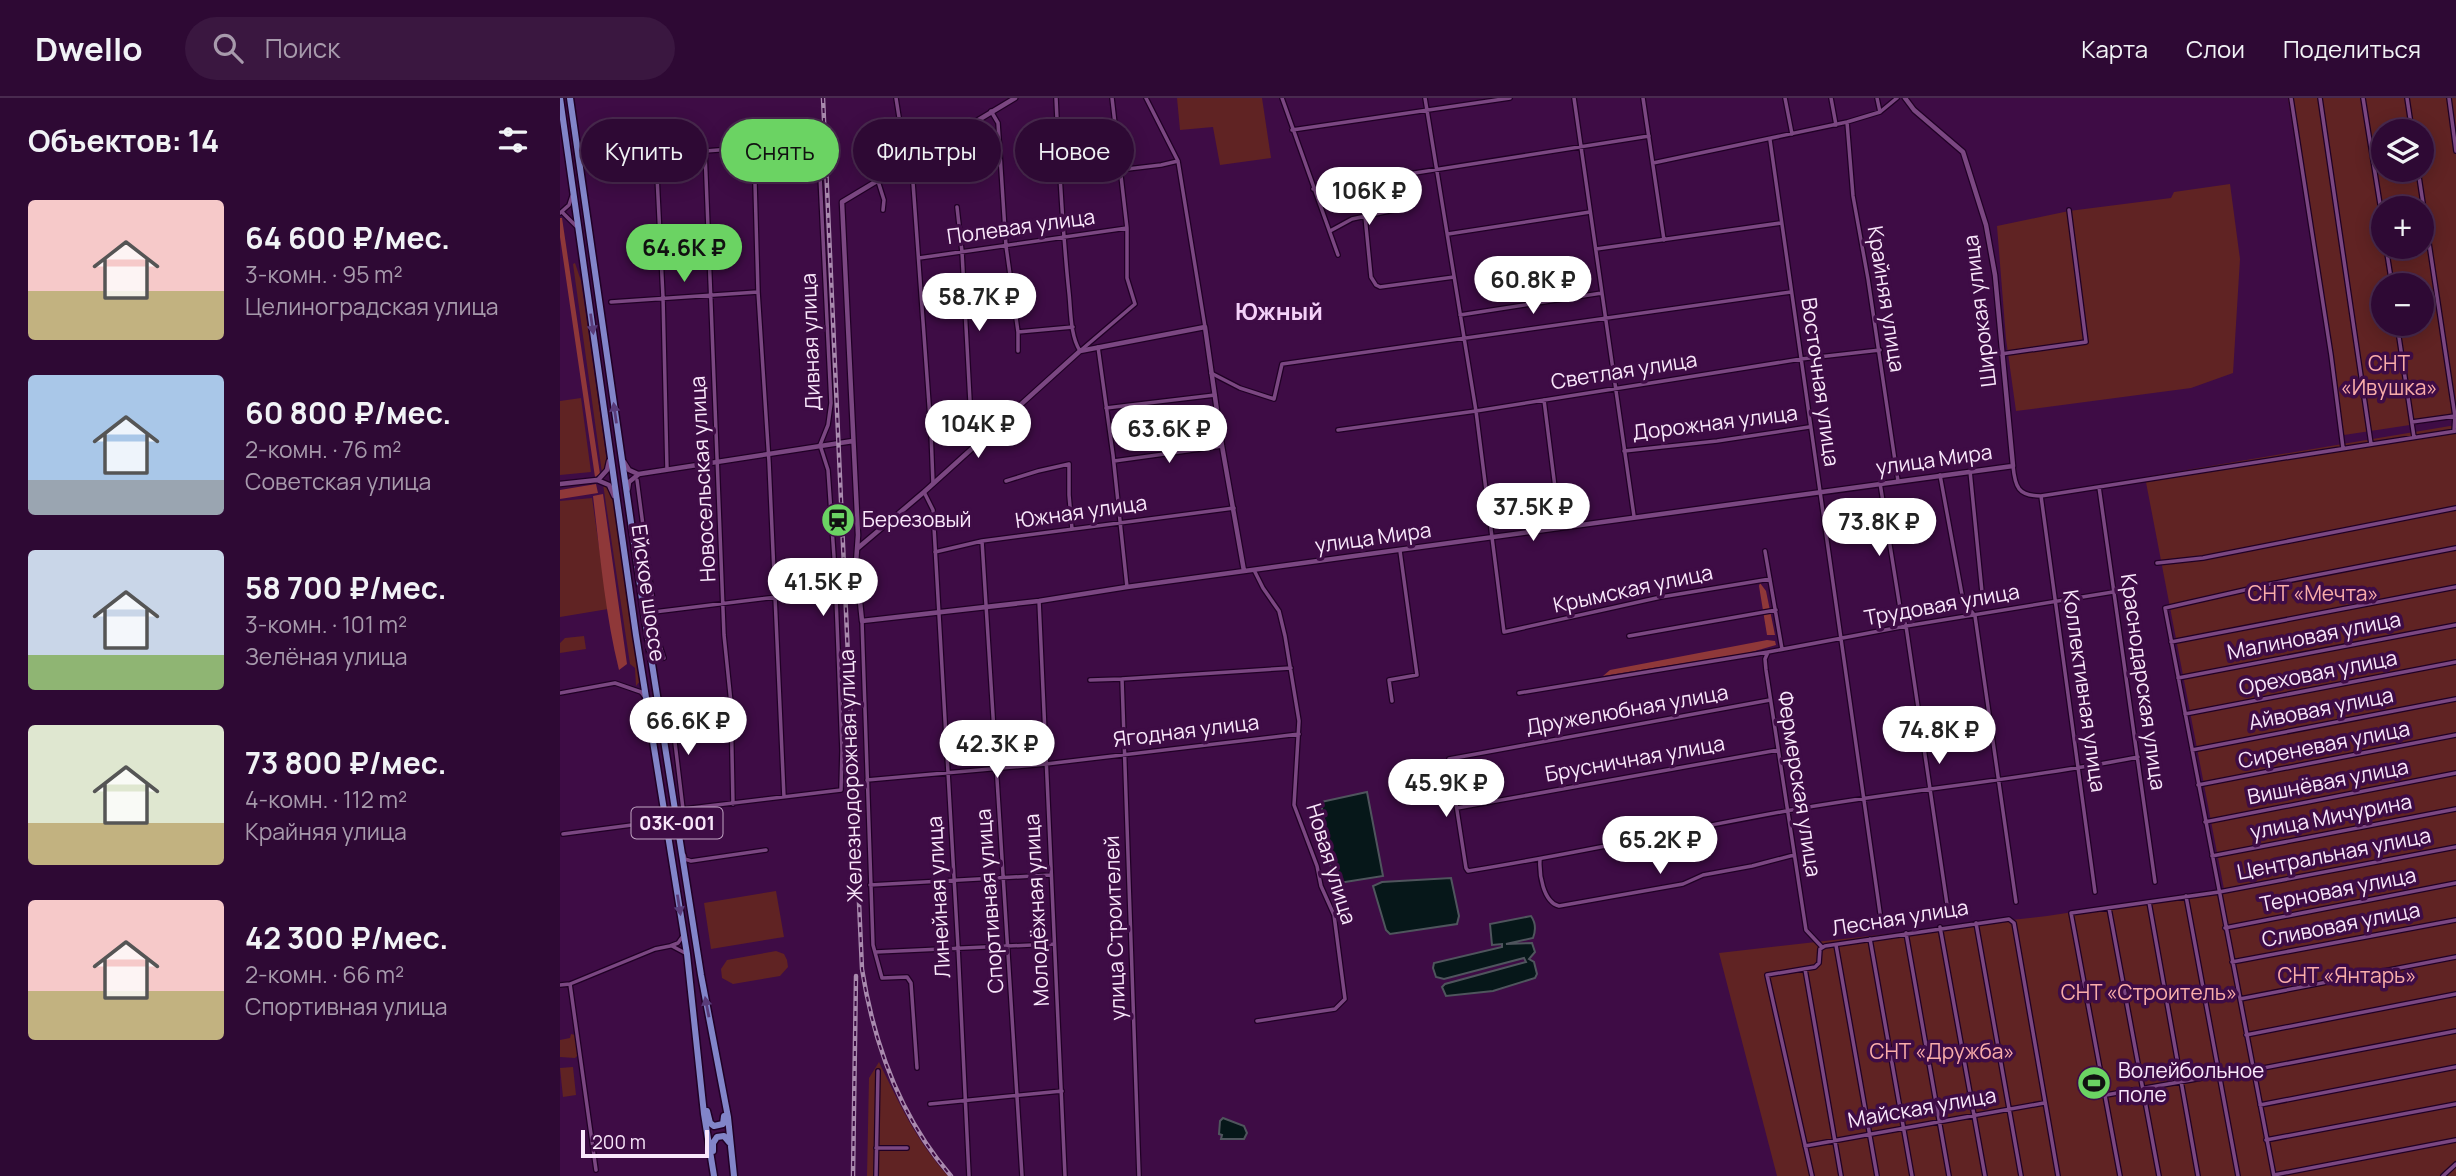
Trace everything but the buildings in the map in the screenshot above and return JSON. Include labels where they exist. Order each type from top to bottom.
[{"type":"main road","name":"Ейское шоссе","points":[[560,98],[608,441],[684,933],[706,1133],[714,1173]]},
{"type":"main road","name":"Ейское шоссе","points":[[570,98],[581,175]]},
{"type":"main road","name":"Ейское шоссе","points":[[582,182],[628,505]]},
{"type":"main road","name":"03К-001","points":[[628,505],[734,1176]]},
{"type":"main road","name":"03К-001","points":[[701,1078],[710,1123],[720,1126],[724,1119],[719,1073]]},
{"type":"main road","name":"03К-001","points":[[714,1173],[714,1139],[724,1136],[730,1145]]},
{"type":"street","points":[[896,98],[899,119]]},
{"type":"street","points":[[978,119],[1015,98]]},
{"type":"street","points":[[1056,98],[1063,237],[1073,327],[1080,351]]},
{"type":"street","points":[[1112,98],[1114,119]]},
{"type":"street","points":[[1146,98],[1178,161],[1244,571]]},
{"type":"street","points":[[1282,98],[1338,255]]},
{"type":"street","points":[[1425,98],[1476,411],[1491,537]]},
{"type":"street","points":[[1292,130],[1510,98]]},
{"type":"street","points":[[1574,98],[1634,516]]},
{"type":"street","points":[[1643,98],[1664,240]]},
{"type":"street","points":[[1785,98],[1792,135]]},
{"type":"street","points":[[1831,98],[1836,125]]},
{"type":"street","points":[[1877,98],[1880,112]]},
{"type":"street","points":[[1653,163],[1836,125],[1880,112],[1897,98]]},
{"type":"street","name":"Широкая улица","points":[[1905,98],[1914,110],[1956,144],[1966,158],[1986,225],[1995,275],[2012,466]]},
{"type":"street","points":[[2291,98],[2343,448]]},
{"type":"street","points":[[2320,98],[2371,444]]},
{"type":"street","points":[[2363,98],[2379,196]]},
{"type":"street","points":[[2407,98],[2410,119]]},
{"type":"street","points":[[2449,98],[2456,151]]},
{"type":"street","points":[[991,111],[998,122],[1006,246],[1018,332],[1018,351]]},
{"type":"street","name":"Крайняя улица","points":[[1847,122],[1853,196],[1880,350],[1898,481]]},
{"type":"street","points":[[1313,188],[1648,136]]},
{"type":"street","name":"Восточная улица","points":[[1769,140],[1881,920]]},
{"type":"street","points":[[1134,168],[1178,161]]},
{"type":"street","points":[[571,176],[572,197],[561,213],[578,229]]},
{"type":"street","points":[[657,182],[667,469]]},
{"type":"street","name":"Новосельская улица","points":[[706,182],[724,635],[731,703],[733,804]]},
{"type":"street","points":[[755,182],[758,292],[784,797]]},
{"type":"street","name":"Дивная улица","points":[[820,445],[828,425],[831,402],[821,182]]},
{"type":"street","name":"Железнодорожная улица","points":[[876,182],[842,202],[858,548],[856,563],[862,621],[872,934],[878,971],[882,978],[907,977],[911,983],[916,1068]]},
{"type":"street","points":[[878,182],[884,201],[883,210]]},
{"type":"street","points":[[912,182],[932,432],[933,484]]},
{"type":"street","points":[[858,548],[1135,304],[1127,278],[1127,228],[1121,182]]},
{"type":"street","points":[[2012,466],[2014,479],[2021,492],[2025,495],[2041,495],[2455,431],[2420,182]]},
{"type":"street","points":[[932,432],[970,401],[957,207]]},
{"type":"street","points":[[1330,231],[1352,219],[1403,208]]},
{"type":"street","points":[[2001,354],[2085,342],[2069,210]]},
{"type":"street","points":[[1448,234],[1590,212]]},
{"type":"street","points":[[1365,216],[1371,277],[1376,285],[1454,277]]},
{"type":"street","points":[[1596,249],[1781,223]]},
{"type":"street","name":"Полевая улица","points":[[919,258],[1127,228]]},
{"type":"street","points":[[611,302],[758,292]]},
{"type":"street","points":[[1211,373],[1240,388],[1274,399],[1282,364],[1791,292]]},
{"type":"street","points":[[1461,315],[1602,293]]},
{"type":"street","points":[[1018,332],[1073,327]]},
{"type":"street","points":[[1080,351],[1205,327]]},
{"type":"street","points":[[2400,336],[2414,438]]},
{"type":"street","points":[[1098,348],[1128,587]]},
{"type":"street","name":"Светлая улица","points":[[1338,430],[1476,411],[1801,359],[1880,350]]},
{"type":"street","points":[[1106,408],[1215,395]]},
{"type":"street","points":[[1544,400],[1560,527]]},
{"type":"street","points":[[2412,422],[2455,416]]},
{"type":"street","name":"Дорожная улица","points":[[1624,451],[1717,441],[1810,426]]},
{"type":"street","points":[[597,480],[605,474],[609,464],[608,441]]},
{"type":"street","points":[[628,505],[629,482],[638,477],[667,469],[768,452],[853,441]]},
{"type":"street","points":[[675,810],[841,790],[835,571],[828,470],[820,445]]},
{"type":"street","points":[[1114,461],[1222,446]]},
{"type":"street","points":[[621,456],[629,470],[638,477],[658,640],[664,658],[651,660]]},
{"type":"street","points":[[1006,481],[1069,464],[1072,529]]},
{"type":"street","name":"улица Мира","points":[[862,621],[1038,601],[1634,516],[2012,466]]},
{"type":"street","points":[[1970,471],[1982,592]]},
{"type":"street","points":[[1940,475],[1963,600],[1975,616],[2016,902]]},
{"type":"street","points":[[560,484],[597,480],[609,485],[617,501]]},
{"type":"street","points":[[1880,483],[1900,607],[1906,626],[1948,911]]},
{"type":"street","name":"Краснодарская улица","points":[[2099,487],[2155,882]]},
{"type":"street","name":"Линейная улица","points":[[924,492],[933,510],[969,1176]]},
{"type":"street","name":"Коллективная улица","points":[[2041,495],[2095,891]]},
{"type":"street","points":[[2157,563],[2214,556],[2456,508]]},
{"type":"street","name":"Южная улица","points":[[934,552],[982,541],[1234,509]]},
{"type":"street","name":"Крымская улица","points":[[1491,537],[1504,632],[1661,597],[1770,579]]},
{"type":"street","name":"Спортивная улица","points":[[982,541],[1022,1176]]},
{"type":"street","points":[[2456,548],[2165,608],[2274,1176],[2456,1140]]},
{"type":"street","points":[[1392,701],[1389,680],[1417,675],[1400,551]]},
{"type":"street","points":[[1765,551],[1783,649]]},
{"type":"street","name":"Новая улица","points":[[1254,570],[1279,611],[1299,721],[1294,805],[1317,866],[1321,886],[1335,915],[1345,999],[1335,1009],[1257,1021]]},
{"type":"street","points":[[2171,642],[2456,587]]},
{"type":"street","points":[[654,612],[834,590]]},
{"type":"street","name":"Трудовая улица","points":[[1768,652],[2113,592]]},
{"type":"street","name":"Молодёжная улица","points":[[1038,601],[1065,1176]]},
{"type":"street","points":[[1629,636],[1776,610]]},
{"type":"street","name":"Малиновая улица","points":[[2178,678],[2456,625]]},
{"type":"street","points":[[1519,693],[1768,652]]},
{"type":"street","name":"Фермерская улица","points":[[1768,652],[1765,659],[1770,700],[1806,930],[1822,947]]},
{"type":"street","name":"Ореховая улица","points":[[2185,714],[2456,662]]},
{"type":"street","points":[[634,689],[641,683],[642,668]]},
{"type":"street","points":[[1090,680],[1291,668]]},
{"type":"street","name":"улица Строителей","points":[[1122,679],[1139,1176]]},
{"type":"street","points":[[560,693],[615,683],[641,692],[647,702]]},
{"type":"street","name":"Айвовая улица","points":[[2192,750],[2456,699]]},
{"type":"street","name":"Дружелюбная улица","points":[[1457,808],[1449,759],[1770,700]]},
{"type":"street","points":[[671,709],[683,809]]},
{"type":"street","name":"Ягодная улица","points":[[867,780],[1046,764],[1299,734]]},
{"type":"street","name":"Сиреневая улица","points":[[2198,785],[2456,736]]},
{"type":"street","name":"Брусничная улица","points":[[1457,808],[1778,750]]},
{"type":"street","points":[[1457,808],[1468,871],[1786,810],[2078,769],[2138,757]]},
{"type":"street","name":"Вишнёвая улица","points":[[2205,822],[2456,773]]},
{"type":"street","points":[[655,822],[664,806]]},
{"type":"street","name":"улица Мичурина","points":[[2212,856],[2456,809]]},
{"type":"street","points":[[563,834],[655,822],[660,824],[668,836]]},
{"type":"street","name":"Центральная улица","points":[[2106,1095],[2071,913],[2219,892],[2456,847]]},
{"type":"street","points":[[682,854],[691,861],[766,850]]},
{"type":"street","points":[[1540,859],[1545,891],[1552,904],[1559,906],[1684,884],[1703,875],[1794,855]]},
{"type":"street","points":[[684,869],[691,861]]},
{"type":"street","points":[[870,885],[1051,876]]},
{"type":"street","name":"Терновая улица","points":[[2225,928],[2456,883]]},
{"type":"street","points":[[2186,896],[2238,1176]]},
{"type":"street","points":[[2149,902],[2198,1176]]},
{"type":"street","points":[[2109,908],[2159,1176]]},
{"type":"street","name":"Лесная улица","points":[[1805,969],[1819,963],[1822,947],[1976,922],[2012,920],[2045,1103]]},
{"type":"street","name":"Сливовая улица","points":[[2232,962],[2456,920]]},
{"type":"street","points":[[1976,922],[2021,1176]]},
{"type":"street","points":[[1940,928],[1985,1176]]},
{"type":"street","points":[[560,985],[570,984],[655,949],[678,943],[684,933]]},
{"type":"street","points":[[1906,933],[1949,1176]]},
{"type":"street","points":[[1870,939],[1912,1176]]},
{"type":"street","points":[[876,952],[1054,944]]},
{"type":"street","points":[[1836,944],[1877,1176]]},
{"type":"street","points":[[670,946],[687,954]]},
{"type":"street","points":[[2239,999],[2456,957]]},
{"type":"street","points":[[1812,1176],[1767,975],[1805,969],[1841,1176]]},
{"type":"street","points":[[570,984],[596,1170]]},
{"type":"street","points":[[2246,1035],[2456,994]]},
{"type":"street","points":[[2253,1070],[2456,1031]]},
{"type":"street","points":[[2260,1105],[2456,1067]]},
{"type":"street","points":[[876,1176],[878,1071]]},
{"type":"street","points":[[2120,1176],[2106,1095],[2219,1075]]},
{"type":"street","points":[[930,1104],[1062,1091]]},
{"type":"street","points":[[2045,1103],[2058,1176]]},
{"type":"street","name":"Майская улица","points":[[1805,1146],[2045,1103]]},
{"type":"street","points":[[2266,1140],[2456,1104]]},
{"type":"street","points":[[876,1148],[907,1148]]},
{"type":"street","points":[[2443,1176],[2456,1164]]},
{"type":"green space","points":[[1177,98],[1262,98],[1271,158],[1220,165],[1213,127],[1180,130]]},
{"type":"green space","name":"СНТ «Ивушка»","points":[[2288,98],[2456,98],[2456,418],[2344,435]]},
{"type":"green space","points":[[2230,184],[2240,259],[2233,373],[2191,388],[2016,411],[2006,339],[1997,226],[2069,211],[2171,198],[2174,192]]},
{"type":"green space","points":[[575,263],[581,281],[607,462],[602,473],[573,264]]},
{"type":"green space","points":[[581,398],[591,472],[560,475],[560,401]]},
{"type":"green space","points":[[2456,425],[2456,1176],[1777,1176],[1719,953],[2047,916],[2224,889],[2145,477]]},
{"type":"green space","points":[[603,484],[608,487],[613,498],[640,681],[636,686],[635,668],[630,664]]},
{"type":"green space","points":[[592,498],[608,609],[560,617],[560,501]]},
{"type":"green space","points":[[584,636],[586,649],[560,653],[560,643],[565,638]]},
{"type":"green space","points":[[776,891],[784,937],[711,949],[704,903]]},
{"type":"green space","points":[[776,951],[784,954],[787,960],[788,967],[780,976],[733,984],[722,978],[721,969],[727,960]]},
{"type":"green space","points":[[571,1034],[575,1035],[578,1055],[575,1058],[560,1057],[560,1040],[570,1038]]},
{"type":"green space","points":[[879,1062],[918,1136],[948,1176],[867,1176],[869,1078]]},
{"type":"green space","points":[[573,1067],[576,1095],[563,1097],[560,1068]]},
{"type":"shaded area","points":[[560,218],[600,474],[595,477],[560,237]]},
{"type":"shaded area","points":[[596,484],[598,493],[560,499],[560,490]]},
{"type":"shaded area","points":[[603,494],[627,664],[619,670],[606,605],[593,496]]},
{"type":"shaded area","points":[[1760,583],[1766,591],[1775,635],[1767,635]]},
{"type":"shaded area","points":[[1767,640],[1775,641],[1776,645],[1748,653],[1603,676],[1610,670]]},
{"type":"shaded area","points":[[1367,792],[1383,876],[1333,882],[1321,802]]},
{"type":"shaded area","points":[[1451,878],[1459,916],[1457,924],[1390,934],[1386,930],[1373,886],[1382,882]]},
{"type":"shaded area","points":[[1531,916],[1535,927],[1533,938],[1506,944],[1532,943],[1535,952],[1529,959],[1534,962],[1537,974],[1535,978],[1493,991],[1446,996],[1442,987],[1445,984],[1526,962],[1524,958],[1444,979],[1436,977],[1434,963],[1502,947],[1502,944],[1492,945],[1490,924]]},
{"type":"shaded area","points":[[1223,1118],[1244,1126],[1247,1133],[1244,1139],[1221,1139],[1220,1121]]},
{"type":"railway","points":[[823,98],[862,969],[874,1025],[892,1079],[917,1129],[951,1176]]},
{"type":"railway","points":[[853,1176],[856,976]]},
{"type":"place","name":"Березовый","points":[[838,520]]},
{"type":"place","name":"Волейбольное поле","points":[[2094,1083]]},
{"type":"district","name":"Южный","points":[[1279,312]]},
{"type":"park label","name":"СНТ «Мечта»","points":[[2313,594]]},
{"type":"park label","name":"СНТ «Янтарь»","points":[[2347,976]]},
{"type":"park label","name":"СНТ «Строитель»","points":[[2149,993]]},
{"type":"park label","name":"СНТ «Дружба»","points":[[1942,1052]]}]
